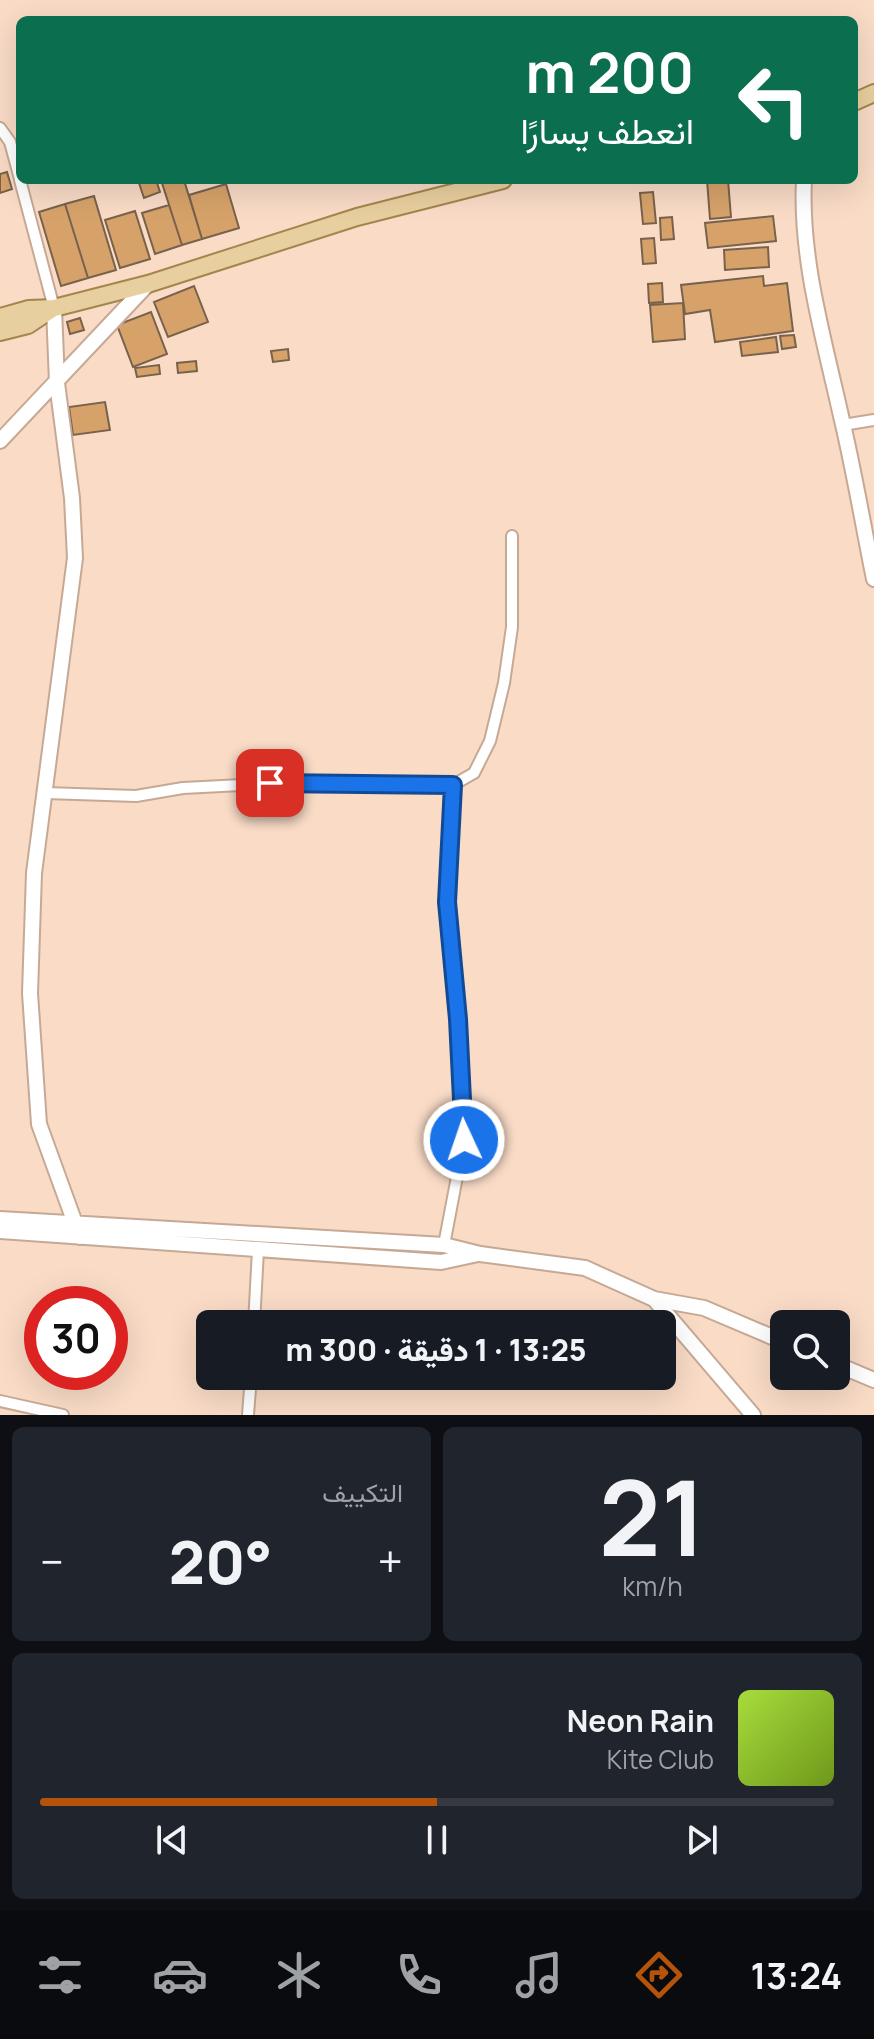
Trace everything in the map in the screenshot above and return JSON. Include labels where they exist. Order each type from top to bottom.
[{"type":"main road","points":[[0,317],[29,309],[54,308],[148,284],[357,217],[487,184]]},
{"type":"main road","points":[[0,332],[28,325],[54,308]]},
{"type":"street","points":[[0,128],[10,142],[16,165]]},
{"type":"street","points":[[21,184],[54,308],[57,383],[72,498],[75,558],[34,873],[31,1008],[39,1124],[78,1230]]},
{"type":"street","points":[[804,184],[803,211],[816,305],[874,579]]},
{"type":"street","points":[[0,441],[148,284]]},
{"type":"street","points":[[843,425],[874,420]]},
{"type":"street","points":[[46,793],[136,796],[183,788],[299,782],[453,785],[474,773],[490,741],[504,683],[512,627],[512,536]]},
{"type":"street","points":[[444,1245],[464,1140],[458,1019],[447,902],[453,785]]},
{"type":"street","points":[[0,1219],[258,1250],[441,1262],[480,1254]]},
{"type":"street","points":[[0,1231],[78,1230],[444,1245],[480,1254],[585,1268],[654,1299],[704,1308],[770,1336]]},
{"type":"street","points":[[255,1310],[258,1250]]},
{"type":"street","points":[[654,1299],[753,1415]]},
{"type":"street","points":[[850,1370],[874,1380]]},
{"type":"street","points":[[248,1415],[250,1390]]},
{"type":"street","points":[[0,1401],[63,1415]]},
{"type":"building","points":[[7,172],[12,189],[0,193],[0,174]]},
{"type":"building","points":[[139,184],[157,184],[160,192],[144,198]]},
{"type":"building","points":[[162,184],[185,184],[202,239],[182,245]]},
{"type":"building","points":[[226,184],[239,228],[202,239],[189,195]]},
{"type":"building","points":[[707,184],[728,184],[731,217],[710,219]]},
{"type":"building","points":[[653,192],[656,223],[643,224],[640,193]]},
{"type":"building","points":[[94,196],[116,270],[88,278],[65,204]]},
{"type":"building","points":[[65,204],[88,278],[61,286],[39,212]]},
{"type":"building","points":[[169,205],[182,245],[155,254],[142,213]]},
{"type":"building","points":[[135,211],[150,259],[120,268],[105,220]]},
{"type":"building","points":[[773,216],[776,241],[708,248],[705,223]]},
{"type":"building","points":[[672,217],[674,239],[661,240],[660,218]]},
{"type":"building","points":[[654,238],[656,263],[643,264],[641,239]]},
{"type":"building","points":[[768,247],[769,267],[725,270],[724,250]]},
{"type":"building","points":[[763,276],[764,286],[787,283],[793,331],[715,342],[710,310],[685,314],[681,285]]},
{"type":"building","points":[[662,283],[663,302],[649,303],[648,284]]},
{"type":"building","points":[[194,286],[208,322],[168,337],[154,302]]},
{"type":"building","points":[[683,303],[685,339],[653,342],[650,305]]},
{"type":"building","points":[[151,312],[167,354],[133,367],[117,325]]},
{"type":"building","points":[[80,318],[84,330],[70,334],[67,322]]},
{"type":"building","points":[[794,335],[796,347],[782,349],[780,336]]},
{"type":"building","points":[[776,337],[778,352],[742,356],[740,342]]},
{"type":"building","points":[[288,349],[289,360],[273,362],[271,351]]},
{"type":"building","points":[[196,361],[197,371],[178,373],[177,363]]},
{"type":"building","points":[[159,365],[160,374],[137,377],[135,368]]},
{"type":"building","points":[[105,402],[110,430],[73,435],[69,407]]},
{"type":"route","points":[[270,783],[453,785],[447,902],[458,1019],[464,1140]]}]
